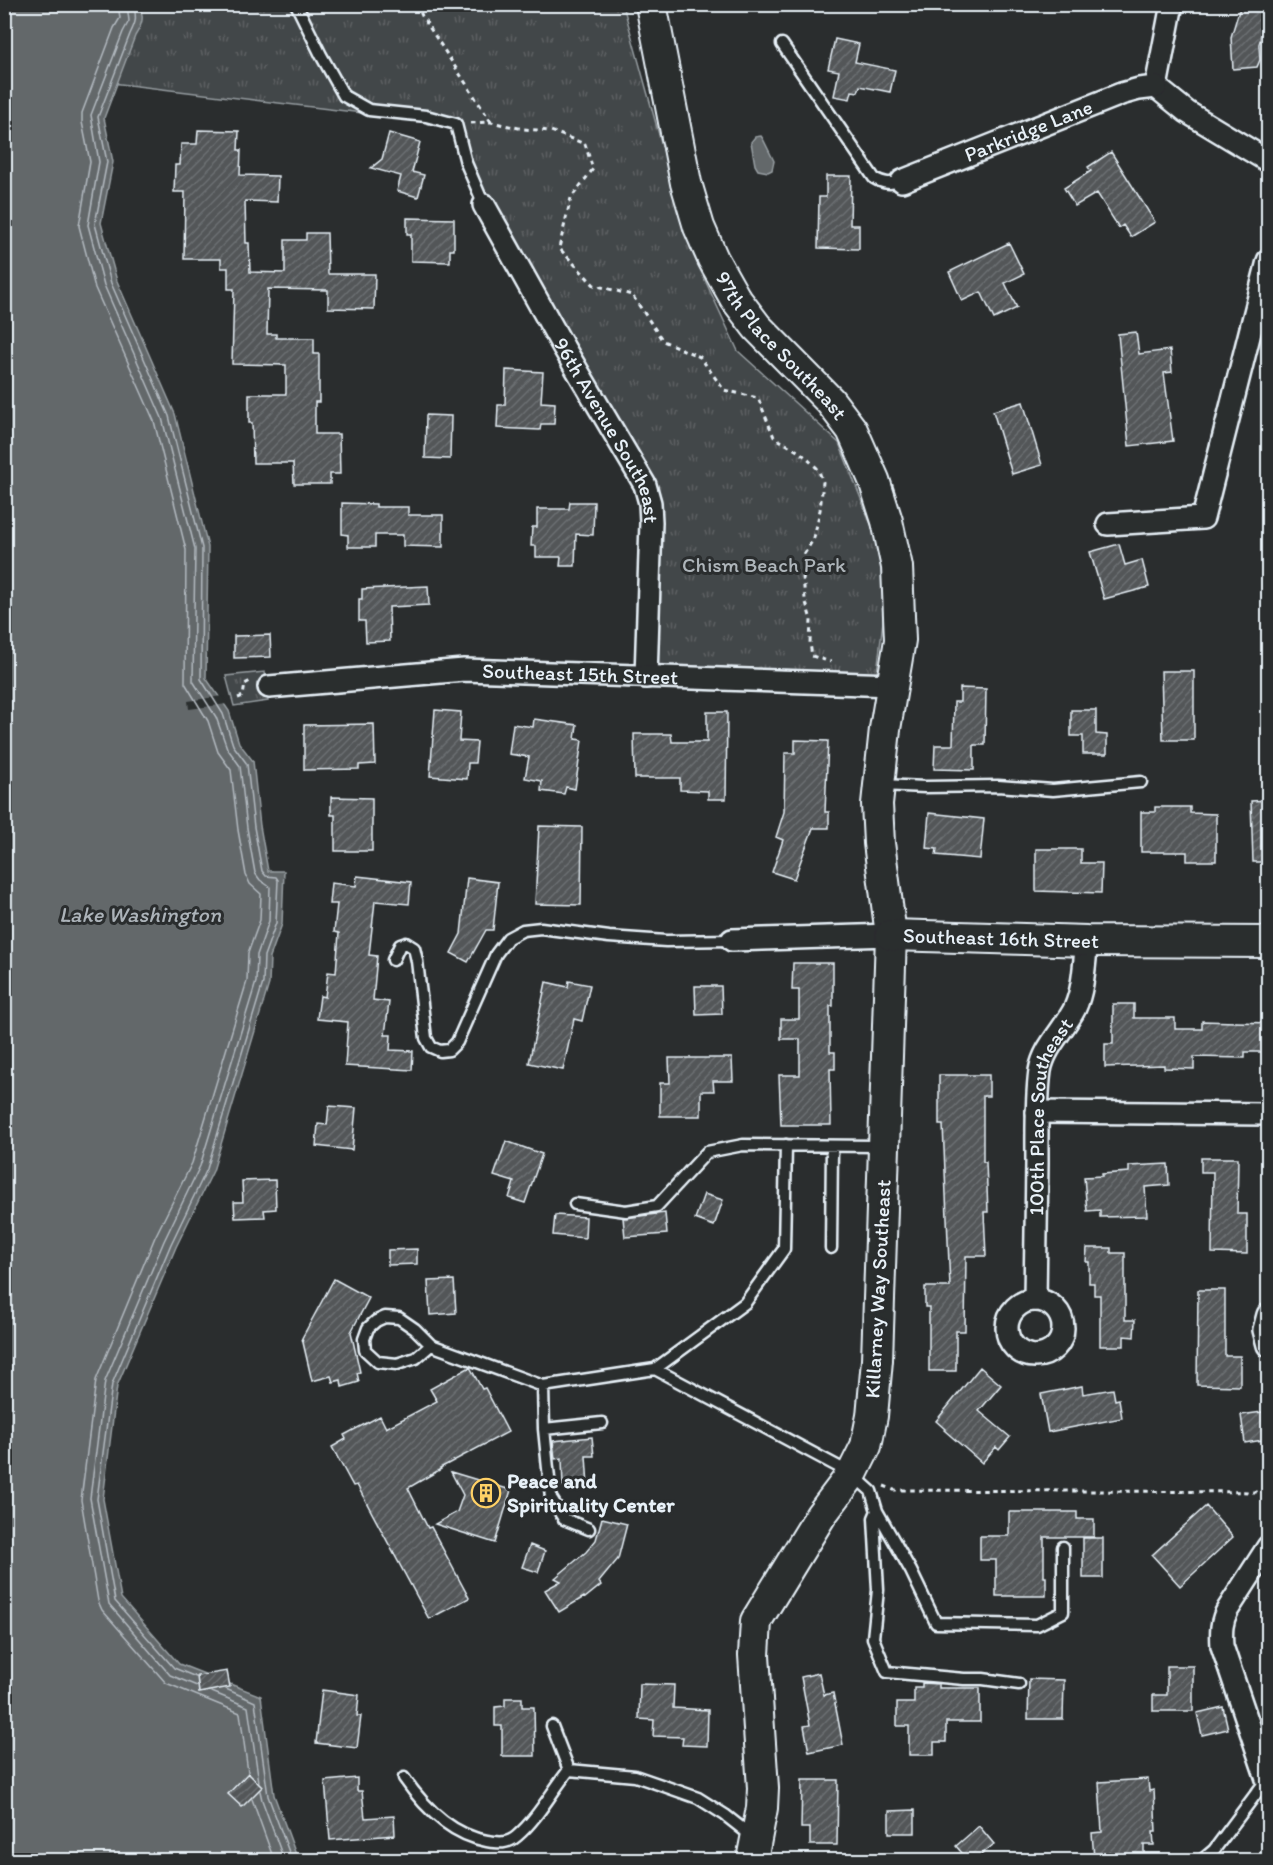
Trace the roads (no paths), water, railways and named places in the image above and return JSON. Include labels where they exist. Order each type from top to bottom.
[{"type":"street","name":"97th Place Southeast","points":[[651,4],[686,183],[699,227],[713,259],[735,298],[757,327],[830,401],[852,430],[874,480],[887,521],[897,567],[900,640],[893,685]]},
{"type":"street","points":[[1172,4],[1156,87],[1187,112],[1269,161]]},
{"type":"street","name":"Parkridge Lane","points":[[902,181],[1121,94],[1139,88],[1156,87]]},
{"type":"street","name":"96th Avenue Southeast","points":[[483,205],[645,486],[650,503],[651,522],[646,677]]},
{"type":"street","points":[[1108,524],[1203,518],[1269,261]]},
{"type":"street","name":"Southeast 15th Street","points":[[269,687],[464,670],[893,685]]},
{"type":"street","name":"Killarney Way Southeast","points":[[754,1850],[762,1808],[763,1788],[754,1655],[756,1621],[821,1515],[852,1474],[866,1446],[872,1416],[877,1360],[891,935],[879,843],[877,804],[885,729],[893,685]]},
{"type":"street","name":"Southeast 16th Street","points":[[732,940],[891,935],[1087,941],[1269,942]]},
{"type":"street","name":"100th Place Southeast","points":[[1035,1300],[1037,1112],[1040,1072],[1043,1058],[1066,1025],[1075,1007],[1081,989],[1087,941]]},
{"type":"street","points":[[1037,1112],[1261,1114],[1269,1096]]},
{"type":"street","points":[[1269,1315],[1264,1329],[1269,1345]]},
{"type":"street","points":[[1268,1778],[1222,1646],[1221,1632],[1223,1618],[1228,1609],[1269,1547]]},
{"type":"lane","points":[[296,4],[344,96],[369,110],[426,116],[456,124],[466,163],[483,205]]},
{"type":"lane","points":[[782,44],[874,178],[891,184],[902,181]]},
{"type":"lane","points":[[879,785],[998,786],[1053,790],[1141,782]]},
{"type":"lane","points":[[393,960],[400,945],[406,944],[414,948],[426,1038],[430,1047],[440,1051],[449,1050],[457,1042],[496,954],[508,938],[523,930],[541,928],[609,938],[666,941],[732,940]]},
{"type":"lane","points":[[574,1204],[626,1211],[657,1206],[707,1152],[743,1145],[884,1146]]},
{"type":"lane","points":[[431,1345],[416,1358],[397,1364],[378,1362],[365,1350],[364,1340],[368,1328],[376,1321],[385,1317],[399,1318],[415,1329],[431,1345],[543,1386],[655,1369],[745,1303],[784,1249],[786,1145]]},
{"type":"lane","points":[[831,1248],[832,1146]]},
{"type":"lane","points":[[655,1369],[852,1474],[871,1491],[877,1511],[911,1571],[936,1623],[1037,1625],[1063,1612],[1063,1548]]},
{"type":"lane","points":[[543,1386],[544,1429],[551,1498],[564,1519],[589,1529]]},
{"type":"lane","points":[[544,1429],[602,1423]]},
{"type":"lane","points":[[877,1511],[874,1518],[878,1590],[873,1638],[887,1672],[1019,1683]]},
{"type":"lane","points":[[552,1726],[569,1770]]},
{"type":"lane","points":[[569,1770],[635,1776],[698,1798],[725,1815],[754,1850]]},
{"type":"lane","points":[[404,1778],[416,1795],[437,1816],[461,1833],[477,1839],[507,1843],[533,1819],[569,1770]]},
{"type":"lane","points":[[1202,1860],[1214,1850],[1268,1778]]},
{"type":"water","name":"Lake Washington","points":[[5,5],[139,5],[141,9],[141,25],[104,118],[113,162],[101,223],[117,281],[175,414],[208,547],[206,678],[229,711],[239,743],[253,761],[260,826],[268,871],[284,871],[282,924],[270,957],[269,984],[213,1171],[176,1247],[117,1386],[103,1499],[121,1598],[179,1664],[261,1696],[274,1795],[298,1860],[5,1860]]},
{"type":"water","points":[[761,136],[774,161],[772,170],[768,172],[758,170],[755,165],[751,142],[755,137]]},
{"type":"place","name":"Peace and Spirituality Center","points":[[486,1493]]},
{"type":"park label","name":"Chism Beach Park","points":[[764,565]]}]
